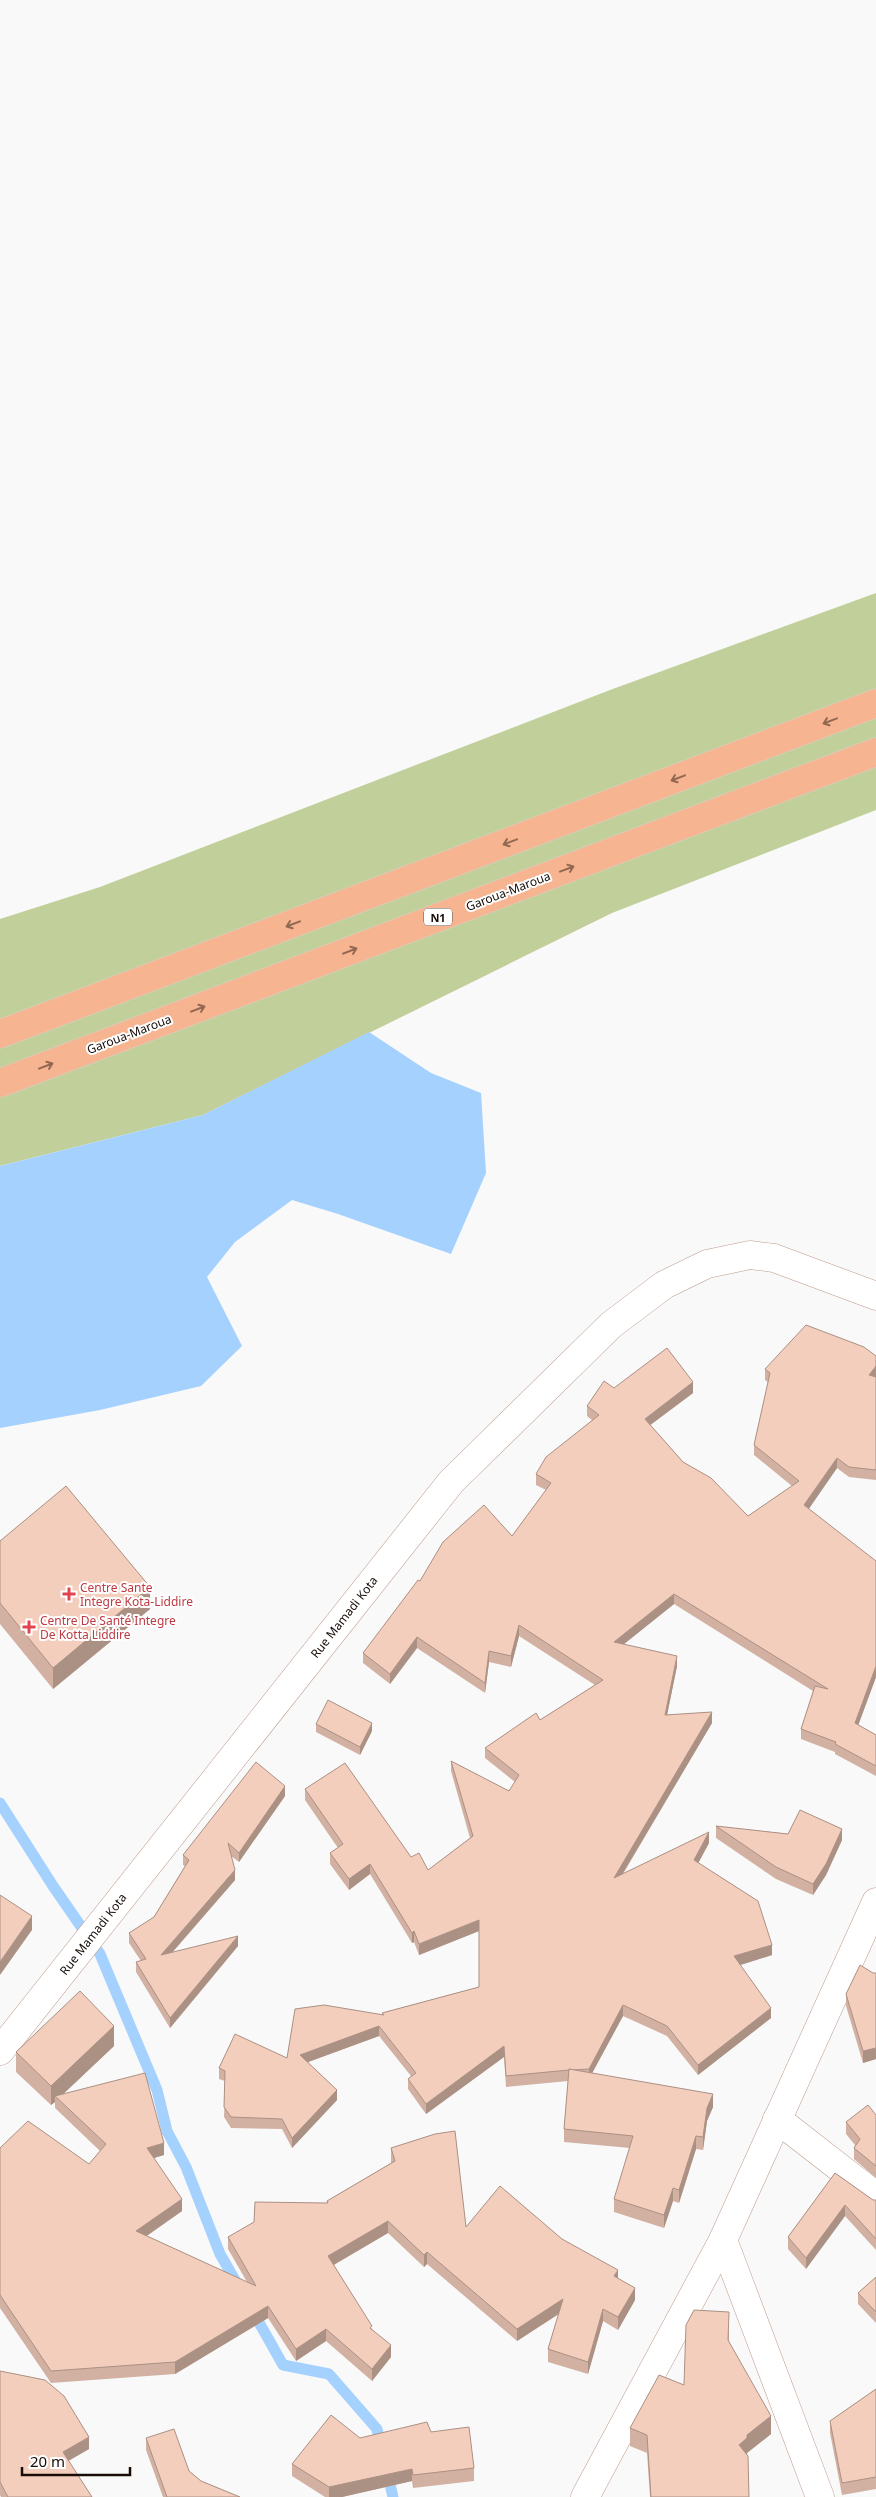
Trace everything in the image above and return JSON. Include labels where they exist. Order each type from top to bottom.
[{"type":"highway","points":[[0,1034],[876,704]]},
{"type":"highway","name":"Garoua-Maroua","points":[[0,1083],[876,752]]},
{"type":"main road","name":"Rue Mamadi Kota","points":[[0,2051],[451,1482],[611,1324],[664,1285],[681,1276],[707,1264],[750,1255],[774,1258],[876,1296]]},
{"type":"main road","points":[[585,2497],[723,2240],[876,1902]]},
{"type":"main road","points":[[778,2119],[876,2196]]},
{"type":"main road","points":[[723,2240],[820,2497]]},
{"type":"green space","points":[[876,593],[876,810],[612,913],[203,1115],[0,1166],[0,919],[100,887],[610,690]]},
{"type":"water","points":[[369,1032],[431,1073],[481,1093],[486,1173],[451,1254],[338,1214],[292,1200],[235,1242],[207,1277],[242,1346],[201,1386],[100,1410],[0,1428],[0,1166],[203,1115]]},
{"type":"building","points":[[806,1325],[864,1347],[876,1356],[876,1366],[869,1375],[876,1377],[876,1470],[849,1467],[837,1458],[804,1505],[876,1561],[876,1666],[855,1723],[876,1735],[876,1766],[835,1744],[836,1742],[801,1729],[815,1686],[828,1689],[674,1594],[614,1642],[677,1656],[665,1715],[712,1712],[614,1878],[709,1832],[694,1860],[758,1901],[772,1945],[734,1956],[771,2008],[698,2065],[667,2026],[623,2005],[589,2069],[569,2069],[506,2076],[504,2046],[426,2104],[408,2079],[416,2073],[379,2026],[300,2055],[337,2090],[292,2138],[282,2119],[231,2117],[224,2107],[225,2071],[219,2068],[235,2034],[287,2058],[295,2009],[324,2005],[384,2015],[382,2013],[479,1987],[479,1920],[419,1944],[414,1931],[412,1933],[370,1864],[349,1879],[330,1853],[343,1844],[305,1789],[345,1763],[411,1857],[419,1853],[428,1870],[473,1836],[451,1761],[509,1791],[519,1775],[485,1748],[536,1713],[540,1720],[603,1680],[519,1625],[511,1656],[489,1651],[485,1683],[417,1637],[390,1674],[363,1653],[418,1580],[420,1581],[443,1542],[484,1505],[512,1536],[551,1483],[536,1474],[546,1457],[599,1415],[587,1406],[604,1381],[614,1388],[667,1348],[693,1382],[645,1419],[683,1462],[711,1478],[748,1516],[799,1481],[754,1445],[770,1373],[765,1369]]},
{"type":"building","name":"Centre Sante Integre Kota-Liddire","points":[[66,1486],[150,1587],[53,1668],[0,1603],[0,1541]]},
{"type":"building","points":[[328,1700],[372,1723],[360,1747],[316,1724]]},
{"type":"building","points":[[256,1762],[285,1786],[239,1853],[228,1843],[235,1870],[161,1955],[238,1936],[170,2018],[136,1962],[146,1959],[129,1933],[154,1917],[189,1860],[183,1855]]},
{"type":"building","points":[[800,1810],[842,1829],[826,1864],[813,1884],[776,1867],[716,1826],[788,1834]]},
{"type":"building","points":[[0,1895],[32,1916],[0,1962]]},
{"type":"building","points":[[860,1965],[876,1973],[876,2048],[863,2051],[846,1994]]},
{"type":"building","points":[[80,1991],[114,2026],[51,2086],[16,2052]]},
{"type":"building","points":[[569,2069],[713,2094],[707,2108],[703,2137],[696,2136],[679,2190],[673,2188],[664,2215],[614,2199],[633,2136],[564,2129]]},
{"type":"building","points":[[145,2073],[164,2143],[147,2148],[182,2199],[136,2231],[256,2286],[228,2237],[254,2222],[255,2202],[328,2203],[327,2201],[395,2161],[391,2148],[435,2134],[455,2131],[466,2227],[500,2186],[562,2239],[618,2270],[614,2276],[635,2288],[618,2317],[603,2309],[588,2362],[548,2349],[563,2299],[517,2329],[427,2252],[424,2255],[388,2221],[328,2256],[372,2326],[370,2328],[391,2345],[372,2369],[326,2329],[296,2349],[268,2306],[175,2362],[51,2371],[0,2295],[0,2148],[28,2121],[89,2164],[106,2144],[55,2096]]},
{"type":"building","points":[[868,2105],[876,2115],[876,2166],[854,2148],[860,2139],[846,2122]]},
{"type":"building","points":[[835,2173],[873,2200],[876,2200],[876,2239],[845,2205],[806,2258],[788,2237]]},
{"type":"building","points":[[876,2277],[876,2312],[858,2293]]},
{"type":"building","points":[[694,2310],[729,2312],[728,2340],[771,2416],[747,2435],[747,2438],[739,2445],[748,2456],[749,2497],[651,2497],[647,2435],[630,2428],[659,2375],[684,2385],[686,2325]]},
{"type":"building","points":[[0,2371],[45,2380],[64,2396],[89,2437],[63,2452],[92,2497],[8,2497],[0,2482]]},
{"type":"building","points":[[876,2389],[876,2477],[842,2483],[830,2421]]},
{"type":"building","points":[[331,2415],[360,2438],[427,2422],[431,2432],[469,2427],[474,2468],[413,2475],[412,2469],[329,2487],[292,2464]]},
{"type":"building","points":[[174,2429],[189,2471],[201,2481],[240,2497],[167,2497],[146,2438]]},
{"type":"waterway","points":[[0,1803],[53,1886],[100,1954],[157,2090],[167,2131],[186,2167],[220,2254],[239,2287]]},
{"type":"waterway","points":[[252,2310],[283,2365],[329,2374],[377,2429],[381,2447]]},
{"type":"waterway","points":[[387,2472],[393,2497]]},
{"type":"place","name":"Centre Sante Integre Kota-Liddire","points":[[69,1594]]},
{"type":"place","name":"Centre De Santé Integre De Kotta Liddire","points":[[29,1627]]}]
